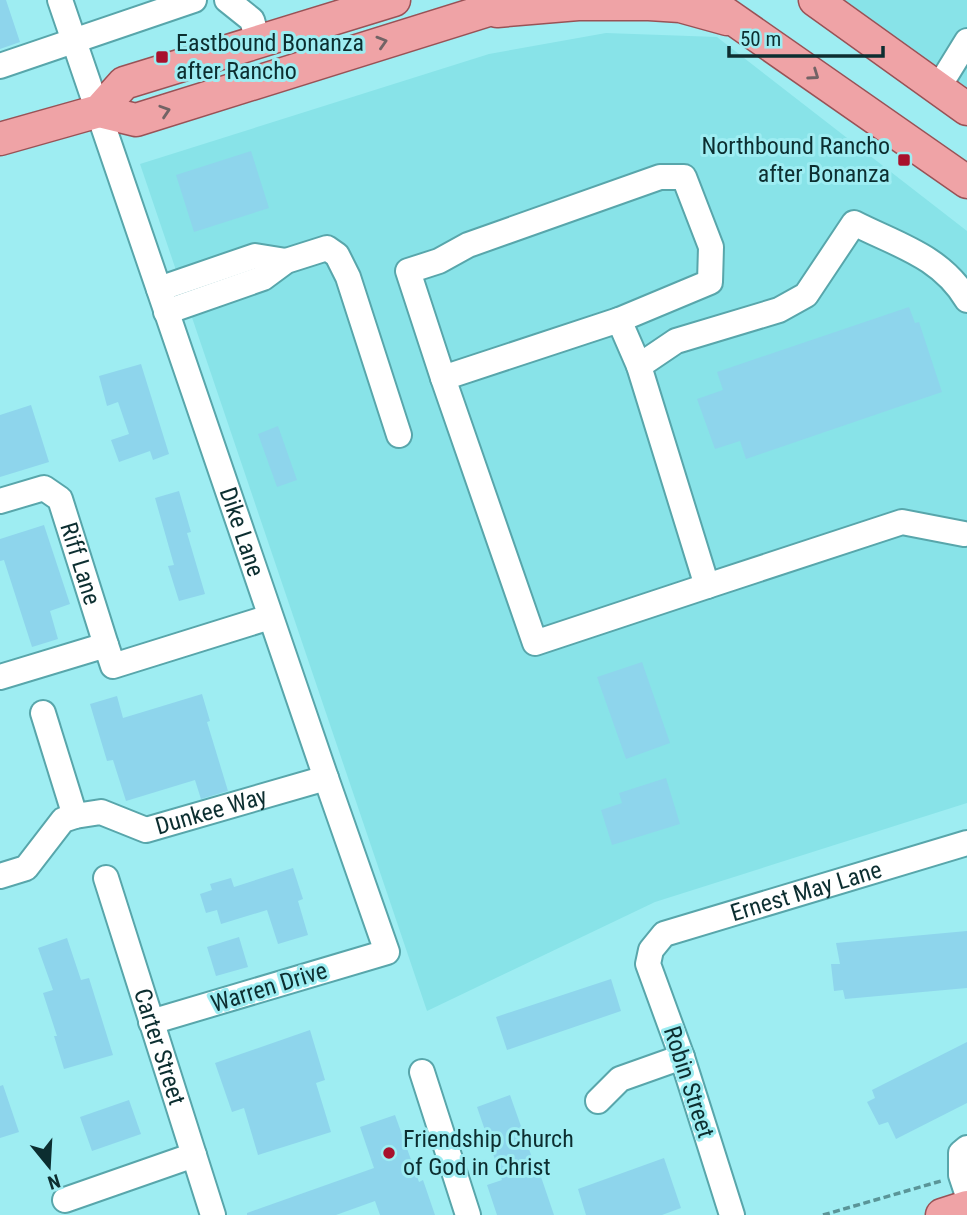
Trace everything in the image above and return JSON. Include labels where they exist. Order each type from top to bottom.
[{"type":"main road","points":[[99,111],[124,83],[394,0]]},
{"type":"main road","points":[[0,139],[99,111],[136,120],[520,0]]},
{"type":"main road","points":[[706,0],[967,183]]},
{"type":"main road","points":[[815,0],[967,108]]},
{"type":"main road","points":[[478,12],[578,4],[649,4],[680,6],[738,22]]},
{"type":"main road","points":[[258,41],[270,78]]},
{"type":"main road","points":[[942,1215],[967,1207]]},
{"type":"street","name":"Dike Lane","points":[[60,0],[387,951]]},
{"type":"street","points":[[0,66],[194,0]]},
{"type":"street","points":[[227,0],[253,20],[258,41]]},
{"type":"street","points":[[938,88],[967,41]]},
{"type":"street","points":[[443,377],[619,320],[709,282],[711,247],[684,177],[660,177],[468,245],[439,261],[408,271],[443,377],[534,643],[902,522],[966,536]]},
{"type":"street","points":[[639,366],[676,341],[779,310],[806,295],[854,223],[933,261],[958,285],[967,300]]},
{"type":"street","points":[[163,300],[225,279],[263,278],[286,261],[327,248],[337,254],[348,277],[399,435]]},
{"type":"street","points":[[619,320],[639,366],[707,586]]},
{"type":"street","name":"Riff Lane","points":[[0,501],[44,488],[60,499],[106,645]]},
{"type":"street","points":[[0,677],[106,645],[113,666],[271,617]]},
{"type":"street","points":[[0,876],[26,868],[63,820],[75,816],[43,713]]},
{"type":"street","name":"Dunkee Way","points":[[75,816],[101,812],[146,830],[326,778]]},
{"type":"street","name":"Ernest May Lane","points":[[651,950],[664,934],[967,843]]},
{"type":"street","name":"Carter Street","points":[[106,878],[213,1215]]},
{"type":"street","name":"Robin Street","points":[[651,950],[648,964],[682,1057],[732,1215]]},
{"type":"street","name":"Warren Drive","points":[[151,1023],[387,951]]},
{"type":"street","points":[[598,1101],[620,1079],[682,1057]]},
{"type":"street","points":[[422,1072],[468,1215]]},
{"type":"street","points":[[964,1184],[961,1153],[967,1148]]},
{"type":"street","points":[[65,1200],[194,1155]]},
{"type":"path","points":[[824,1215],[964,1184]]},
{"type":"shaded area","points":[[845,0],[967,0],[967,90]]},
{"type":"shaded area","points":[[606,33],[717,37],[967,231],[967,803],[655,902],[427,1011],[140,164],[489,54]]},
{"type":"building","points":[[0,0],[6,0],[20,42],[0,49]]},
{"type":"building","points":[[251,151],[269,208],[194,232],[176,175]]},
{"type":"building","points":[[909,307],[915,323],[919,322],[942,392],[746,459],[740,441],[715,449],[697,399],[723,390],[717,372]]},
{"type":"building","points":[[141,364],[169,454],[153,460],[150,451],[119,462],[111,440],[129,434],[118,402],[107,406],[99,376]]},
{"type":"building","points":[[31,405],[49,462],[0,477],[0,415]]},
{"type":"building","points":[[278,426],[297,480],[277,487],[258,434]]},
{"type":"building","points":[[179,491],[191,532],[187,533],[205,594],[179,601],[168,566],[174,565],[155,498]]},
{"type":"building","points":[[44,525],[70,604],[50,611],[58,639],[32,647],[4,560],[0,561],[0,539]]},
{"type":"building","points":[[642,662],[670,743],[626,759],[597,677]]},
{"type":"building","points":[[202,694],[210,721],[207,722],[228,791],[201,799],[195,780],[126,801],[113,760],[107,761],[90,704],[117,696],[123,718]]},
{"type":"building","points":[[666,778],[680,824],[612,845],[601,810],[622,803],[619,793]]},
{"type":"building","points":[[293,868],[303,899],[298,901],[308,935],[278,944],[267,910],[221,924],[217,910],[206,913],[200,894],[212,890],[210,884],[231,878],[234,887]]},
{"type":"building","points":[[967,931],[967,988],[845,999],[843,990],[834,991],[831,964],[840,964],[836,943]]},
{"type":"building","points":[[239,937],[248,967],[216,976],[207,947]]},
{"type":"building","points":[[67,938],[81,980],[89,978],[113,1055],[64,1069],[43,993],[53,990],[38,948]]},
{"type":"building","points":[[611,979],[621,1011],[507,1050],[496,1017]]},
{"type":"building","points":[[310,1030],[325,1080],[316,1083],[331,1132],[258,1155],[244,1108],[232,1112],[215,1063]]},
{"type":"building","points":[[967,1042],[967,1103],[896,1139],[888,1122],[879,1125],[867,1102],[875,1098],[872,1090]]},
{"type":"building","points":[[3,1085],[19,1132],[0,1138],[0,1086]]},
{"type":"building","points":[[510,1095],[554,1215],[497,1215],[487,1185],[502,1180],[477,1107]]},
{"type":"building","points":[[129,1100],[141,1134],[92,1151],[80,1117]]},
{"type":"building","points":[[395,1115],[419,1182],[423,1180],[435,1215],[380,1215],[375,1201],[336,1215],[247,1215],[374,1168],[360,1127]]},
{"type":"building","points":[[664,1158],[681,1208],[662,1215],[586,1215],[578,1189]]},
{"type":"place","name":"Eastbound Bonanza after Rancho","points":[[162,57]]},
{"type":"place","name":"Northbound Rancho after Bonanza","points":[[904,160]]},
{"type":"place","name":"Friendship Church of God in Christ","points":[[389,1153]]}]
